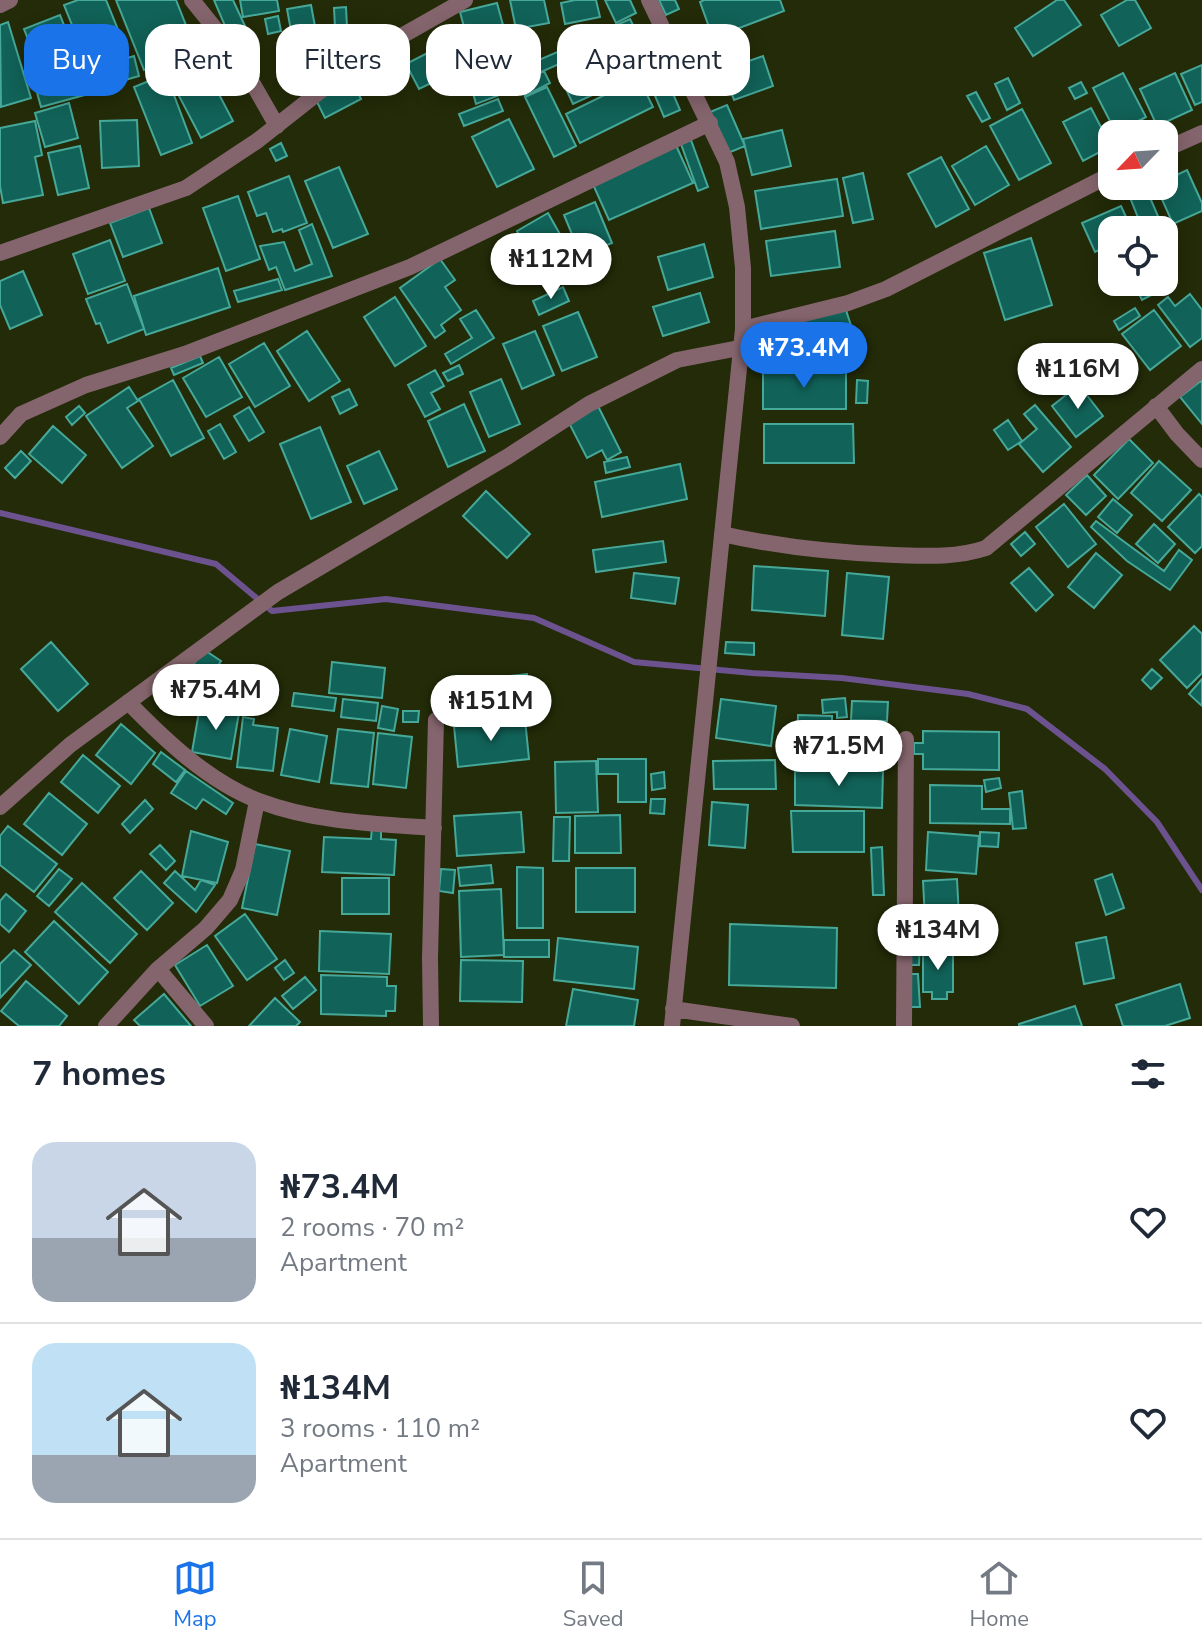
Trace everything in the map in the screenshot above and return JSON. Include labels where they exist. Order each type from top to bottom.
[{"type":"street","points":[[0,5],[10,0]]},
{"type":"street","points":[[192,0],[237,56],[277,126]]},
{"type":"street","points":[[0,253],[186,188],[277,126],[361,59],[465,0]]},
{"type":"street","points":[[649,0],[727,162],[737,207],[743,268],[743,329],[672,1018],[792,1026]]},
{"type":"street","points":[[0,437],[21,414],[86,385],[185,354],[410,267],[710,123]]},
{"type":"street","points":[[1178,144],[1202,133]]},
{"type":"street","points":[[743,329],[848,303],[886,289],[1098,181]]},
{"type":"street","points":[[0,807],[70,745],[278,592],[507,457],[589,404],[677,360],[739,348]]},
{"type":"street","points":[[722,534],[775,546],[845,554],[937,556],[971,553],[986,548],[1202,369]]},
{"type":"street","points":[[1156,406],[1202,460]]},
{"type":"street","points":[[128,702],[162,738],[214,776],[257,801],[295,812],[349,821],[434,828]]},
{"type":"street","points":[[431,1026],[436,720]]},
{"type":"street","points":[[904,1026],[906,739]]},
{"type":"street","points":[[106,1026],[158,969],[206,928],[230,900],[243,870],[257,801]]},
{"type":"street","points":[[158,969],[206,1026]]},
{"type":"building","points":[[78,0],[106,0],[116,24],[72,24],[64,5]]},
{"type":"building","points":[[116,0],[176,0],[186,24],[145,24],[144,70],[129,32],[129,24],[126,24]]},
{"type":"building","points":[[214,0],[233,0],[244,24],[224,24]]},
{"type":"building","points":[[240,0],[277,0],[279,11],[243,17]]},
{"type":"building","points":[[510,0],[544,0],[549,23],[515,24]]},
{"type":"building","points":[[596,0],[600,17],[565,24],[561,3]]},
{"type":"building","points":[[605,0],[630,0],[636,13],[616,23]]},
{"type":"building","points":[[659,0],[675,0],[679,9],[666,15]]},
{"type":"building","points":[[780,0],[784,11],[750,24],[708,24],[700,2]]},
{"type":"building","points":[[1057,0],[1064,0],[1081,25],[1033,56],[1015,28]]},
{"type":"building","points":[[1127,0],[1135,0],[1151,28],[1119,46],[1101,15]]},
{"type":"building","points":[[497,3],[503,24],[463,24],[460,12]]},
{"type":"building","points":[[311,5],[315,24],[290,24],[287,9]]},
{"type":"building","points":[[346,7],[347,24],[335,24],[334,8]]},
{"type":"building","points":[[60,15],[64,24],[37,24]]},
{"type":"building","points":[[278,16],[280,24],[276,24],[276,32],[268,34],[265,19]]},
{"type":"building","points":[[8,22],[24,75],[24,96],[31,98],[1,107],[0,25]]},
{"type":"building","points":[[557,52],[557,65],[541,72],[541,59]]},
{"type":"building","points":[[426,54],[426,86],[419,89],[410,72],[410,62]]},
{"type":"building","points":[[134,56],[139,76],[129,79],[129,58]]},
{"type":"building","points":[[763,56],[773,86],[750,94],[750,61]]},
{"type":"building","points":[[1202,65],[1202,102],[1195,105],[1181,74]]},
{"type":"building","points":[[544,71],[550,83],[541,88],[541,72]]},
{"type":"building","points":[[1123,73],[1146,117],[1140,120],[1109,120],[1093,88]]},
{"type":"building","points":[[1175,73],[1192,110],[1170,120],[1154,120],[1140,89]]},
{"type":"building","points":[[1008,78],[1020,103],[1007,110],[995,84]]},
{"type":"building","points":[[1081,82],[1087,93],[1075,99],[1069,88]]},
{"type":"building","points":[[145,83],[145,96],[174,96],[192,143],[161,155],[134,87]]},
{"type":"building","points":[[547,87],[576,146],[554,157],[525,97],[541,96],[541,90]]},
{"type":"building","points":[[976,92],[990,118],[982,122],[967,96]]},
{"type":"building","points":[[38,96],[81,96],[41,107]]},
{"type":"building","points":[[179,96],[220,96],[233,121],[201,138]]},
{"type":"building","points":[[360,96],[361,99],[325,118],[315,98]]},
{"type":"building","points":[[474,96],[497,96],[476,104]]},
{"type":"building","points":[[569,96],[590,96],[573,104]]},
{"type":"building","points":[[602,96],[648,96],[653,107],[580,143],[566,114]]},
{"type":"building","points":[[655,96],[674,96],[680,110],[664,117]]},
{"type":"building","points":[[498,99],[503,111],[464,126],[459,114]]},
{"type":"building","points":[[69,103],[78,138],[45,147],[35,113]]},
{"type":"building","points":[[727,105],[745,146],[728,153],[710,112]]},
{"type":"building","points":[[1091,108],[1098,121],[1098,153],[1083,161],[1063,122]]},
{"type":"building","points":[[1022,109],[1051,163],[1019,180],[990,126]]},
{"type":"building","points":[[509,119],[534,169],[497,187],[472,137]]},
{"type":"building","points":[[137,120],[139,166],[102,168],[100,121]]},
{"type":"building","points":[[35,121],[42,155],[35,157],[43,195],[3,203],[0,128]]},
{"type":"building","points":[[782,130],[791,166],[752,175],[743,139]]},
{"type":"building","points":[[691,140],[708,187],[698,191],[681,144]]},
{"type":"building","points":[[281,143],[287,156],[276,161],[270,149]]},
{"type":"building","points":[[675,143],[693,183],[609,220],[591,180]]},
{"type":"building","points":[[80,146],[89,188],[58,195],[48,153]]},
{"type":"building","points":[[986,146],[1009,185],[975,205],[952,166]]},
{"type":"building","points":[[941,157],[969,209],[936,227],[908,174]]},
{"type":"building","points":[[339,167],[368,234],[333,248],[305,181]]},
{"type":"building","points":[[1187,170],[1202,203],[1202,211],[1178,222],[1178,216],[1169,216],[1162,200],[1178,200],[1178,174]]},
{"type":"building","points":[[863,173],[873,219],[853,223],[843,178]]},
{"type":"building","points":[[289,176],[307,223],[283,232],[282,229],[273,232],[266,213],[257,216],[248,192]]},
{"type":"building","points":[[837,179],[843,216],[761,229],[755,191]]},
{"type":"building","points":[[238,196],[260,259],[226,271],[203,208]]},
{"type":"building","points":[[1131,200],[1151,200],[1158,216],[1137,216]]},
{"type":"building","points":[[595,202],[612,243],[581,256],[564,215]]},
{"type":"building","points":[[1121,206],[1126,216],[1098,216]]},
{"type":"building","points":[[149,208],[162,243],[123,257],[110,223]]},
{"type":"building","points":[[548,213],[574,259],[543,276],[517,231]]},
{"type":"building","points":[[1098,216],[1098,251],[1095,252],[1082,223]]},
{"type":"building","points":[[312,224],[332,276],[285,290],[276,267],[269,270],[260,246],[284,242],[295,271],[312,264],[299,230]]},
{"type":"building","points":[[835,231],[840,267],[771,276],[766,241]]},
{"type":"building","points":[[1031,238],[1052,305],[1005,320],[984,253]]},
{"type":"building","points":[[110,240],[125,281],[88,294],[73,254]]},
{"type":"building","points":[[704,244],[713,277],[668,290],[658,257]]},
{"type":"building","points":[[440,259],[455,280],[445,287],[461,310],[441,325],[445,331],[435,338],[400,288]]},
{"type":"building","points":[[218,268],[230,307],[146,335],[134,296]]},
{"type":"building","points":[[23,271],[42,315],[10,329],[0,305],[0,281]]},
{"type":"building","points":[[278,279],[282,290],[238,302],[234,291]]},
{"type":"building","points":[[127,284],[144,329],[108,343],[86,299]]},
{"type":"building","points":[[563,287],[569,301],[539,315],[533,301]]},
{"type":"building","points":[[700,293],[709,322],[663,336],[653,307]]},
{"type":"building","points":[[1190,294],[1202,310],[1202,338],[1190,347],[1158,305],[1168,297],[1175,306]]},
{"type":"building","points":[[395,297],[426,346],[395,366],[364,317]]},
{"type":"building","points":[[845,307],[856,341],[780,364],[770,329]]},
{"type":"building","points":[[1135,308],[1140,316],[1119,330],[1114,321]]},
{"type":"building","points":[[476,310],[494,338],[451,364],[445,354],[472,338],[460,319]]},
{"type":"building","points":[[1154,310],[1181,346],[1150,370],[1122,334]]},
{"type":"building","points":[[578,312],[597,357],[562,371],[543,326]]},
{"type":"building","points":[[307,331],[340,381],[309,401],[277,351]]},
{"type":"building","points":[[535,331],[554,375],[522,389],[503,344]]},
{"type":"building","points":[[264,343],[290,386],[255,407],[229,364]]},
{"type":"building","points":[[200,356],[203,363],[174,375],[171,368]]},
{"type":"building","points":[[219,357],[242,397],[206,417],[183,378]]},
{"type":"building","points":[[459,365],[463,374],[448,381],[443,373]]},
{"type":"building","points":[[435,370],[444,386],[431,393],[440,409],[425,417],[408,385]]},
{"type":"building","points":[[763,372],[846,372],[846,409],[763,409]]},
{"type":"building","points":[[501,379],[520,424],[489,437],[470,392]]},
{"type":"building","points":[[173,380],[204,438],[171,456],[139,399]]},
{"type":"building","points":[[857,380],[868,381],[867,403],[856,403]]},
{"type":"building","points":[[1202,380],[1202,424],[1180,397]]},
{"type":"building","points":[[1079,385],[1103,416],[1076,437],[1052,406]]},
{"type":"building","points":[[129,387],[138,401],[127,408],[153,446],[122,468],[86,416]]},
{"type":"building","points":[[349,389],[357,405],[340,414],[332,397]]},
{"type":"building","points":[[464,404],[485,451],[448,467],[428,421]]},
{"type":"building","points":[[597,404],[621,452],[607,460],[602,450],[587,458],[567,419]]},
{"type":"building","points":[[1035,405],[1071,447],[1043,472],[1019,444],[1037,429],[1024,414]]},
{"type":"building","points":[[79,406],[85,413],[72,425],[66,417]]},
{"type":"building","points":[[249,407],[264,432],[249,441],[234,416]]},
{"type":"building","points":[[1008,420],[1022,441],[1008,450],[994,430]]},
{"type":"building","points":[[220,424],[236,452],[224,459],[208,431]]},
{"type":"building","points":[[764,424],[853,424],[854,463],[764,463]]},
{"type":"building","points":[[53,426],[86,455],[62,483],[29,454]]},
{"type":"building","points":[[320,427],[351,502],[311,519],[280,444]]},
{"type":"building","points":[[1129,439],[1153,463],[1118,499],[1094,475]]},
{"type":"building","points":[[21,451],[31,461],[15,478],[5,468]]},
{"type":"building","points":[[379,451],[397,489],[364,504],[347,466]]},
{"type":"building","points":[[627,457],[630,467],[606,473],[604,462]]},
{"type":"building","points":[[1159,461],[1191,490],[1162,521],[1131,493]]},
{"type":"building","points":[[680,464],[687,499],[602,517],[595,482]]},
{"type":"building","points":[[1087,475],[1106,496],[1086,515],[1066,495]]},
{"type":"building","points":[[486,491],[530,534],[507,558],[463,516]]},
{"type":"building","points":[[1199,494],[1202,497],[1202,546],[1195,553],[1168,527]]},
{"type":"building","points":[[1113,499],[1132,515],[1117,533],[1098,517]]},
{"type":"building","points":[[1064,504],[1096,544],[1068,567],[1036,527]]},
{"type":"building","points":[[1096,521],[1164,571],[1179,550],[1192,560],[1170,590],[1127,561],[1091,527]]},
{"type":"building","points":[[1154,524],[1175,544],[1158,563],[1136,544]]},
{"type":"building","points":[[1025,532],[1035,544],[1021,556],[1011,544]]},
{"type":"building","points":[[663,541],[666,562],[596,572],[593,550]]},
{"type":"building","points":[[1096,553],[1122,575],[1094,608],[1068,587]]},
{"type":"building","points":[[754,566],[828,571],[825,616],[752,610]]},
{"type":"building","points":[[1029,568],[1053,595],[1036,611],[1011,583]]},
{"type":"building","points":[[634,573],[679,578],[675,604],[631,598]]},
{"type":"building","points":[[847,573],[889,577],[883,639],[842,635]]},
{"type":"building","points":[[1194,626],[1202,634],[1202,673],[1187,688],[1160,660]]},
{"type":"building","points":[[51,642],[88,684],[58,711],[21,669]]},
{"type":"building","points":[[726,642],[754,643],[754,655],[725,653]]},
{"type":"building","points":[[203,649],[221,661],[197,700],[179,688]]},
{"type":"building","points":[[332,662],[385,668],[382,698],[329,693]]},
{"type":"building","points":[[1152,669],[1162,678],[1151,689],[1142,680]]},
{"type":"building","points":[[527,674],[531,715],[452,724],[448,683]]},
{"type":"building","points":[[1202,679],[1202,706],[1189,694]]},
{"type":"building","points":[[294,693],[336,698],[334,711],[292,706]]},
{"type":"building","points":[[845,698],[847,717],[837,718],[837,712],[823,713],[822,700]]},
{"type":"building","points":[[343,699],[378,703],[376,721],[341,717]]},
{"type":"building","points":[[721,699],[776,706],[771,746],[716,738]]},
{"type":"building","points":[[852,701],[888,702],[887,721],[851,720]]},
{"type":"building","points":[[200,706],[239,713],[231,759],[192,752]]},
{"type":"building","points":[[382,706],[398,709],[394,731],[378,728]]},
{"type":"building","points":[[403,711],[419,711],[418,722],[403,722]]},
{"type":"building","points":[[798,715],[832,716],[832,726],[838,726],[838,752],[831,752],[831,759],[797,758]]},
{"type":"building","points":[[243,717],[254,719],[253,725],[278,728],[273,771],[237,767]]},
{"type":"building","points":[[525,719],[529,759],[458,767],[454,726]]},
{"type":"building","points":[[121,724],[155,753],[131,784],[96,755]]},
{"type":"building","points":[[870,727],[892,727],[892,752],[871,752]]},
{"type":"building","points":[[290,729],[327,736],[319,782],[281,775]]},
{"type":"building","points":[[338,729],[374,733],[368,787],[331,783]]},
{"type":"building","points":[[923,731],[999,732],[999,770],[923,769],[923,754],[914,754],[914,743],[923,743]]},
{"type":"building","points":[[378,733],[412,737],[406,788],[373,784]]},
{"type":"building","points":[[161,752],[185,770],[176,782],[153,764]]},
{"type":"building","points":[[83,755],[120,786],[98,813],[61,782]]},
{"type":"building","points":[[598,759],[646,759],[646,802],[618,802],[618,774],[598,774]]},
{"type":"building","points":[[775,760],[776,789],[714,789],[713,761]]},
{"type":"building","points":[[596,761],[598,812],[556,813],[555,762]]},
{"type":"building","points":[[795,769],[883,771],[882,808],[795,805]]},
{"type":"building","points":[[186,771],[233,803],[226,814],[203,799],[196,809],[171,793]]},
{"type":"building","points":[[664,772],[665,788],[652,790],[651,774]]},
{"type":"building","points":[[999,778],[1001,788],[986,792],[984,780]]},
{"type":"building","points":[[930,785],[982,786],[982,809],[1010,809],[1010,824],[930,823]]},
{"type":"building","points":[[1022,791],[1026,828],[1013,829],[1009,793]]},
{"type":"building","points":[[49,793],[87,824],[62,855],[24,824]]},
{"type":"building","points":[[651,799],[665,799],[664,814],[650,813]]},
{"type":"building","points":[[145,800],[153,809],[130,833],[122,824]]},
{"type":"building","points":[[712,802],[748,805],[745,848],[709,845]]},
{"type":"building","points":[[791,811],[864,811],[864,852],[793,852]]},
{"type":"building","points":[[521,812],[524,852],[457,856],[454,816]]},
{"type":"building","points":[[620,815],[621,853],[575,853],[575,816]]},
{"type":"building","points":[[554,817],[570,817],[569,861],[553,861]]},
{"type":"building","points":[[8,826],[57,864],[34,892],[0,865],[0,836]]},
{"type":"building","points":[[372,827],[381,828],[381,839],[396,840],[394,875],[322,872],[324,837],[371,839]]},
{"type":"building","points":[[191,831],[228,842],[217,883],[182,876]]},
{"type":"building","points":[[928,832],[979,836],[976,874],[926,870]]},
{"type":"building","points":[[980,832],[999,833],[998,847],[980,846]]},
{"type":"building","points":[[255,844],[290,851],[277,915],[242,908]]},
{"type":"building","points":[[160,845],[175,861],[166,870],[150,854]]},
{"type":"building","points":[[882,847],[884,895],[873,895],[871,848]]},
{"type":"building","points":[[491,865],[493,883],[460,886],[458,868]]},
{"type":"building","points":[[517,867],[543,868],[543,928],[517,928]]},
{"type":"building","points":[[576,868],[635,868],[635,912],[576,912]]},
{"type":"building","points":[[59,869],[72,879],[49,906],[37,896]]},
{"type":"building","points":[[441,869],[455,870],[453,893],[439,891]]},
{"type":"building","points":[[141,871],[173,903],[147,930],[114,898]]},
{"type":"building","points":[[175,871],[195,890],[201,880],[215,885],[196,912],[164,883]]},
{"type":"building","points":[[1112,874],[1124,908],[1106,915],[1095,880]]},
{"type":"building","points":[[342,878],[389,878],[389,914],[342,914]]},
{"type":"building","points":[[957,879],[959,917],[925,919],[923,881]]},
{"type":"building","points":[[82,883],[137,934],[110,963],[55,912]]},
{"type":"building","points":[[501,889],[504,955],[461,957],[459,891]]},
{"type":"building","points":[[6,894],[26,911],[9,932],[0,924],[0,901]]},
{"type":"building","points":[[245,914],[277,959],[247,980],[215,936]]},
{"type":"building","points":[[54,921],[108,972],[79,1004],[25,952]]},
{"type":"building","points":[[730,924],[837,928],[836,988],[729,985]]},
{"type":"building","points":[[320,931],[391,934],[389,974],[319,971]]},
{"type":"building","points":[[952,931],[953,941],[927,944],[926,934]]},
{"type":"building","points":[[1106,937],[1114,978],[1084,984],[1076,943]]},
{"type":"building","points":[[558,938],[638,947],[634,989],[554,980]]},
{"type":"building","points":[[504,940],[549,940],[549,957],[504,957]]},
{"type":"building","points":[[911,941],[920,942],[919,965],[911,965]]},
{"type":"building","points":[[207,945],[233,986],[200,1006],[175,965]]},
{"type":"building","points":[[923,948],[953,948],[953,992],[947,992],[947,999],[932,999],[932,992],[923,992]]},
{"type":"building","points":[[14,950],[31,965],[0,998],[0,964]]},
{"type":"building","points":[[285,960],[294,973],[284,980],[275,968]]},
{"type":"building","points":[[461,960],[523,961],[522,1002],[460,1001]]},
{"type":"building","points":[[908,974],[918,974],[920,1007],[910,1007]]},
{"type":"building","points":[[321,975],[387,977],[387,986],[396,986],[395,1011],[386,1011],[386,1016],[321,1014]]},
{"type":"building","points":[[305,977],[316,990],[293,1009],[282,996]]},
{"type":"building","points":[[26,981],[67,1016],[59,1026],[19,1026],[1,1011]]},
{"type":"building","points":[[1180,984],[1190,1018],[1165,1026],[1123,1026],[1116,1005]]},
{"type":"building","points":[[573,989],[638,1000],[634,1026],[566,1026]]},
{"type":"building","points":[[164,994],[191,1026],[140,1026],[134,1020]]},
{"type":"building","points":[[275,998],[300,1022],[296,1026],[249,1026]]},
{"type":"building","points":[[1075,1006],[1082,1026],[1019,1026],[1019,1024]]},
{"type":"waterway","points":[[0,513],[216,564],[272,611],[386,599],[534,618],[634,662],[842,678],[968,694],[1027,709],[1105,769],[1157,822],[1202,890]]}]
